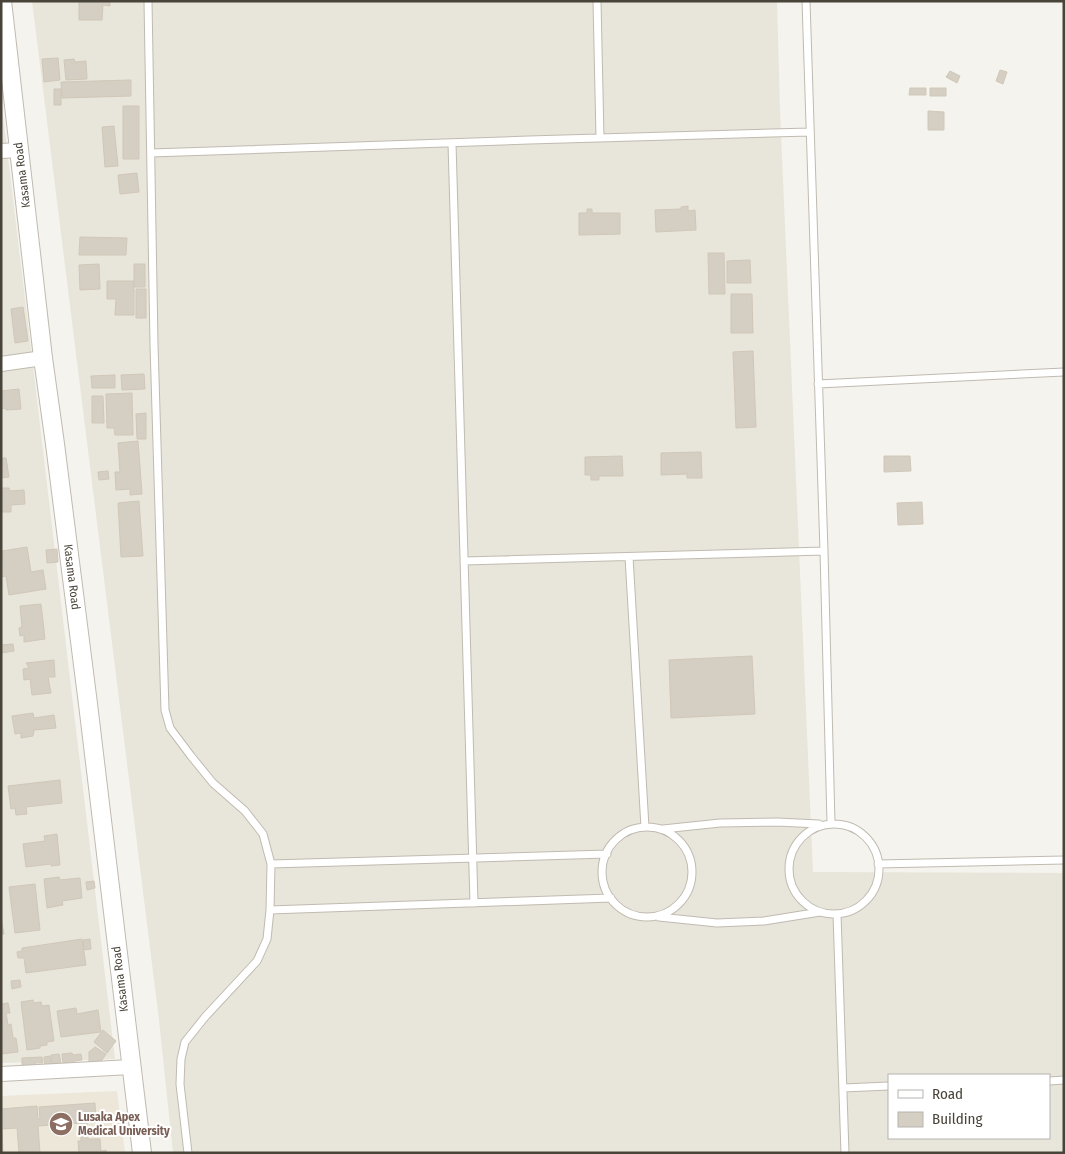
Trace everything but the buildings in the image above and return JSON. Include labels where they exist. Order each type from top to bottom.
[{"type":"street","name":"Kasama Road","points":[[2,1],[43,358],[87,694],[142,1153]]},
{"type":"street","points":[[1,151],[20,150]]},
{"type":"street","points":[[1,364],[43,358]]},
{"type":"street","points":[[1,1074],[131,1067]]},
{"type":"lane","points":[[148,1],[154,364],[165,710],[170,728],[191,756],[213,783],[245,811],[263,834],[271,864],[267,939],[257,961],[205,1017],[185,1042],[181,1059],[180,1084],[188,1153]]},
{"type":"lane","points":[[597,1],[600,138]]},
{"type":"lane","points":[[806,1],[831,823]]},
{"type":"lane","points":[[151,153],[810,132]]},
{"type":"lane","points":[[452,143],[474,902]]},
{"type":"lane","points":[[818,384],[1064,372]]},
{"type":"lane","points":[[464,561],[824,551]]},
{"type":"lane","points":[[629,556],[645,827]]},
{"type":"lane","points":[[662,829],[720,822],[777,822],[822,825]]},
{"type":"lane","points":[[840,823],[862,834],[872,847],[878,864],[876,882],[868,898],[854,909],[838,914],[820,912],[812,908],[799,897],[791,881],[790,863],[792,854],[800,839],[814,828],[822,825],[840,823]]},
{"type":"lane","points":[[657,917],[665,914],[680,903],[689,888],[692,871],[690,862],[683,845],[670,833],[654,827],[637,828],[622,835],[610,847],[603,872],[606,890],[611,898],[616,905],[632,915],[717,923],[764,921],[820,912]]},
{"type":"lane","points":[[271,864],[607,854]]},
{"type":"lane","points":[[878,864],[1064,860]]},
{"type":"lane","points":[[270,910],[611,898]]},
{"type":"lane","points":[[838,914],[845,1153]]},
{"type":"lane","points":[[1050,1081],[1064,1080]]},
{"type":"lane","points":[[843,1088],[888,1086]]},
{"type":"shaded area","points":[[32,1],[777,1],[780,110],[813,872],[1064,873],[1064,1153],[173,1153],[159,1020]]},
{"type":"shaded area","points":[[1,99],[31,349],[115,1059],[1,1063]]},
{"type":"shaded area","name":"Lusaka Apex Medical University","points":[[117,1091],[125,1153],[1,1153],[1,1096]]},
{"type":"place","name":"Lusaka Apex Medical University","points":[[61,1124]]}]
